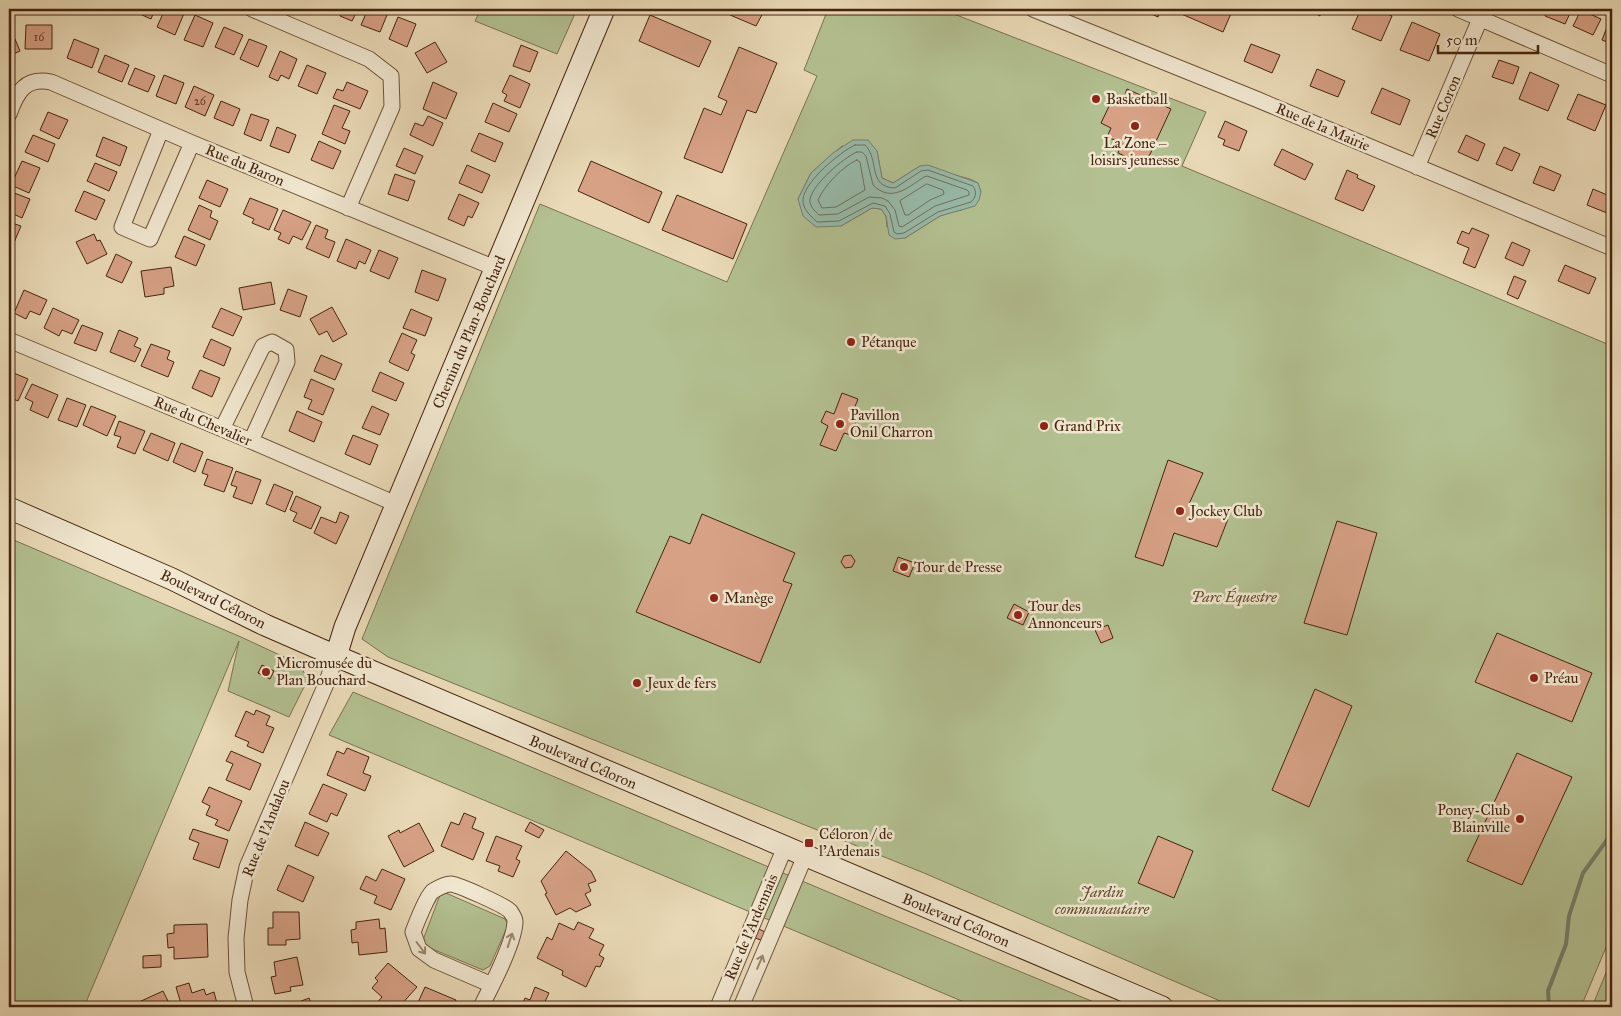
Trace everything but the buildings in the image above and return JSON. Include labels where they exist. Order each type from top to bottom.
[{"type":"street","points":[[252,9],[370,59],[391,76],[392,107],[348,208]]},
{"type":"street","name":"Chemin du Plan-Bouchard","points":[[336,656],[345,627],[604,9]]},
{"type":"street","name":"Rue de la Mairie","points":[[1033,9],[1256,99],[1612,248]]},
{"type":"street","points":[[1458,9],[1612,75]]},
{"type":"street","name":"Rue Coron","points":[[1417,167],[1480,19]]},
{"type":"street","name":"Rue du Baron","points":[[9,114],[19,91],[29,83],[51,82],[192,143],[496,268]]},
{"type":"street","points":[[161,130],[122,227],[150,239],[192,143]]},
{"type":"street","name":"Rue du Chevalier","points":[[9,340],[396,504]]},
{"type":"street","points":[[222,429],[263,346],[272,342],[286,350],[287,362],[251,441]]},
{"type":"street","name":"Boulevard Céloron","points":[[9,508],[153,570],[266,625],[336,656],[1162,1007]]},
{"type":"street","name":"Rue de l'Andalou","points":[[246,1007],[237,972],[236,938],[240,900],[247,868],[326,684],[336,656]]},
{"type":"street","name":"Rue de l'Ardennais","points":[[718,1007],[785,848]]},
{"type":"street","name":"Rue de l'Ardennais","points":[[741,1007],[805,856]]},
{"type":"street","points":[[481,1007],[492,985],[507,949],[514,929],[515,919],[509,910],[458,885],[448,884],[432,892],[412,932],[419,948],[434,960],[492,985]]},
{"type":"green space","points":[[481,9],[577,9],[557,54],[475,21]]},
{"type":"green space","name":"Parc Équestre","points":[[828,9],[941,9],[1206,112],[1182,166],[1612,346],[1612,933],[1581,1007],[1234,1007],[924,873],[388,657],[362,639],[540,204],[727,282],[817,76],[804,70]],"holes":[[[842,146],[877,151],[882,178],[893,183],[920,166],[970,179],[978,183],[981,192],[962,210],[940,216],[905,238],[887,227],[886,216],[881,209],[872,208],[841,226],[798,199],[811,173]]]},
{"type":"green space","points":[[9,538],[241,637],[299,664],[308,679],[289,717],[228,691],[239,641],[84,1007],[9,1007]]},
{"type":"green space","points":[[353,692],[1106,1007],[976,1007],[329,735]]},
{"type":"green space","points":[[446,893],[505,919],[508,925],[490,966],[483,970],[425,946],[423,940],[440,895]]},
{"type":"green space","points":[[1612,958],[1612,1007],[1592,1007]]},
{"type":"water","points":[[853,140],[868,140],[877,151],[882,178],[893,183],[920,166],[928,165],[978,183],[981,192],[979,200],[975,206],[940,216],[905,238],[895,239],[889,235],[886,216],[881,209],[872,208],[841,226],[816,227],[803,216],[798,199],[811,173],[833,153]]},
{"type":"waterway","points":[[1549,1007],[1548,991],[1566,944],[1569,916],[1583,873],[1612,833]]},
{"type":"place","name":"Basketball","points":[[1096,99]]},
{"type":"place","name":"La Zone – loisirs jeunesse","points":[[1135,126]]},
{"type":"place","name":"Pétanque","points":[[851,342]]},
{"type":"place","name":"Pavillon Onil Charron","points":[[840,424]]},
{"type":"place","name":"Grand Prix","points":[[1044,426]]},
{"type":"place","name":"Jockey Club","points":[[1180,511]]},
{"type":"place","name":"Tour de Presse","points":[[904,567]]},
{"type":"place","name":"Manège","points":[[714,598]]},
{"type":"place","name":"Tour des Annonceurs","points":[[1018,615]]},
{"type":"place","name":"Micromusée du Plan Bouchard","points":[[266,672]]},
{"type":"place","name":"Préau","points":[[1534,678]]},
{"type":"place","name":"Jeux de fers","points":[[637,683]]},
{"type":"place","name":"Poney-Club Blainville","points":[[1520,819]]},
{"type":"place","name":"Céloron / de l'Ardenais","points":[[809,843]]},
{"type":"park label","name":"Jardin communautaire","points":[[1102,900]]}]
